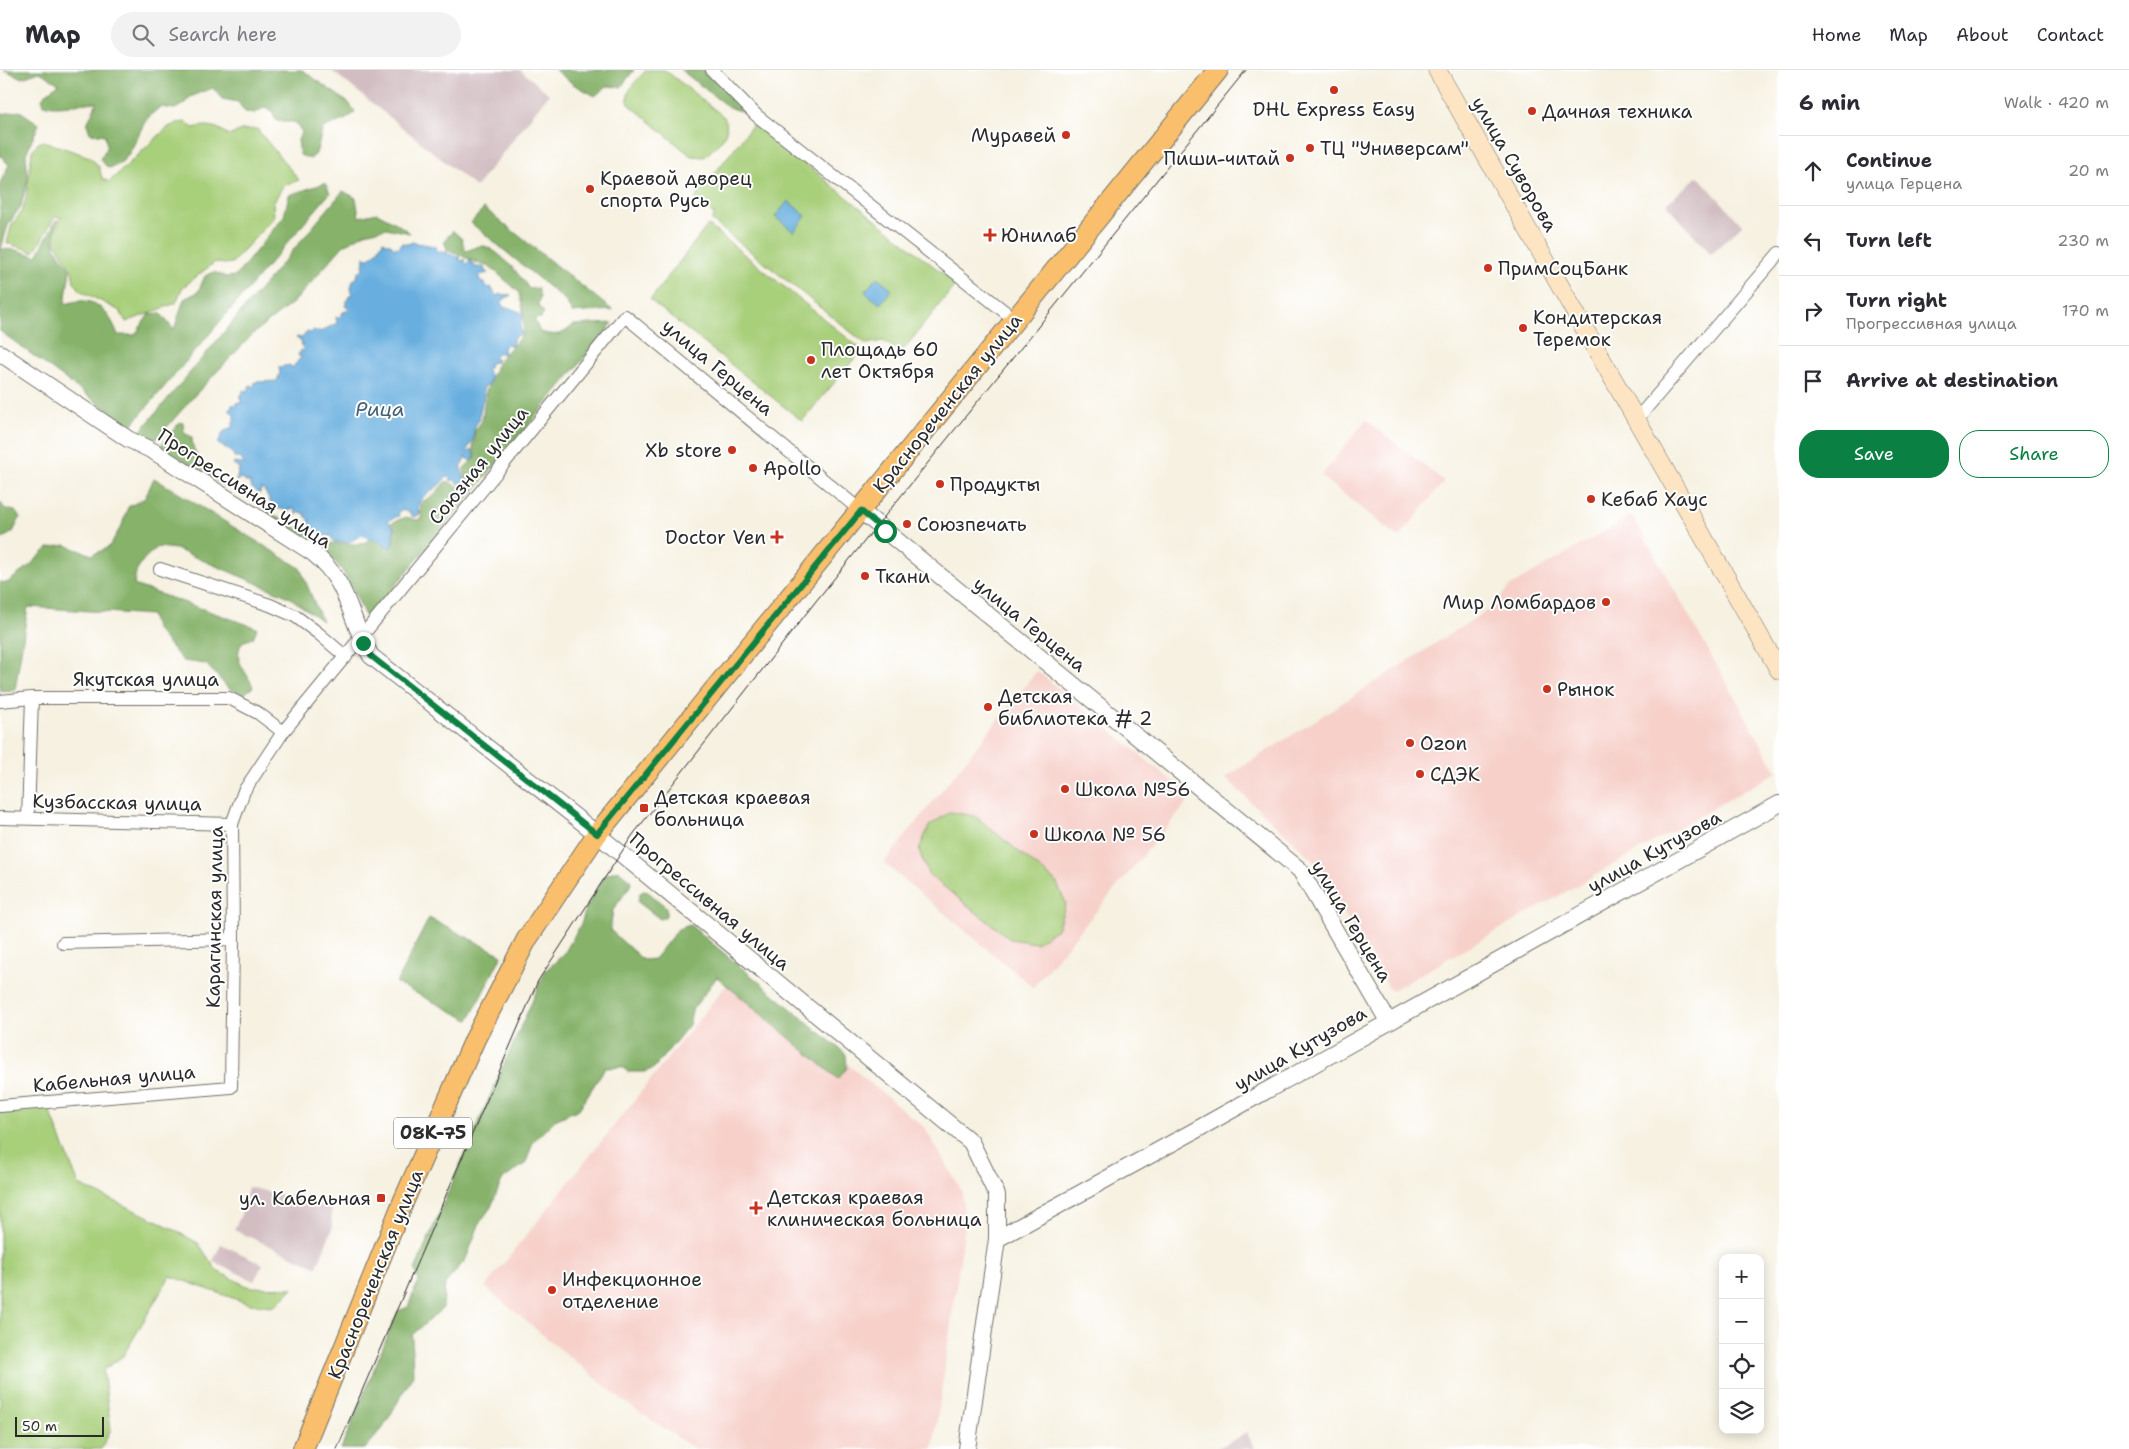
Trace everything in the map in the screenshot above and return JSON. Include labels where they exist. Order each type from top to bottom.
[{"type":"main road","name":"Краснореченская улица","points":[[303,1449],[404,1200],[475,1039],[527,939],[597,834],[1218,70]]},
{"type":"main road","name":"улица Суворова","points":[[1437,70],[1779,670]]},
{"type":"street","points":[[712,70],[756,115],[1014,319]]},
{"type":"street","points":[[1636,420],[1779,253]]},
{"type":"street","name":"улица Герцена","points":[[624,316],[1300,870],[1388,1021]]},
{"type":"street","name":"Союзная улица","points":[[360,639],[624,316]]},
{"type":"street","name":"Прогрессивная улица","points":[[0,353],[128,439],[153,451],[313,553],[328,565],[348,600],[360,639],[371,656],[597,834],[971,1142],[997,1195],[997,1238],[967,1449]]},
{"type":"street","points":[[160,569],[270,605],[295,616],[346,657]]},
{"type":"street","name":"Карагинская улица","points":[[231,1087],[232,824],[244,792],[283,732],[360,639]]},
{"type":"street","points":[[28,818],[32,698]]},
{"type":"street","name":"Якутская улица","points":[[0,701],[32,698],[229,698],[258,713],[283,732]]},
{"type":"street","name":"улица Кутузова","points":[[997,1238],[1196,1130],[1779,804]]},
{"type":"street","name":"Кузбасская улица","points":[[0,818],[232,824]]},
{"type":"street","points":[[63,943],[233,939]]},
{"type":"street","name":"Кабельная улица","points":[[0,1106],[231,1087]]},
{"type":"shaded area","points":[[331,70],[520,70],[549,94],[476,187]]},
{"type":"shaded area","points":[[1698,176],[1742,225],[1711,254],[1666,204]]},
{"type":"shaded area","points":[[1366,420],[1444,481],[1399,538],[1321,476]]},
{"type":"shaded area","name":"Рынок","points":[[1632,515],[1777,772],[1391,991],[1311,858],[1225,778],[1494,606],[1509,587]]},
{"type":"shaded area","name":"Школа № 56","points":[[1037,671],[1192,797],[1033,987],[884,863]]},
{"type":"shaded area","name":"Детская краевая клиническая больница","points":[[736,973],[924,1127],[962,1191],[965,1225],[933,1449],[695,1449],[622,1400],[485,1287]]},
{"type":"shaded area","points":[[248,1187],[331,1206],[332,1229],[317,1267],[234,1230],[243,1210]]},
{"type":"shaded area","points":[[221,1244],[263,1264],[254,1281],[213,1261]]},
{"type":"shaded area","points":[[1247,1433],[1255,1449],[1216,1449]]},
{"type":"green space","points":[[4,70],[302,70],[349,103],[355,112],[344,120],[323,128],[316,154],[310,159],[300,155],[298,140],[302,132],[295,122],[282,122],[275,119],[273,112],[265,107],[255,113],[245,112],[238,102],[222,99],[213,88],[190,97],[184,104],[175,109],[160,107],[144,124],[128,155],[116,166],[108,168],[100,159],[107,147],[105,135],[90,133],[87,124],[97,102],[64,106],[44,105],[42,98],[59,84],[40,72],[22,78]]},
{"type":"green space","points":[[555,70],[634,70],[621,87],[607,86],[595,96],[573,84]]},
{"type":"green space","points":[[646,70],[665,70],[724,117],[726,123],[725,134],[705,157],[691,156],[629,104],[628,95],[630,90]]},
{"type":"green space","points":[[681,70],[704,70],[751,115],[728,107]]},
{"type":"green space","points":[[20,111],[39,124],[26,154],[28,179],[21,206],[8,225],[1,249],[16,250],[37,256],[56,220],[58,220],[54,235],[55,246],[70,270],[65,304],[80,301],[94,303],[109,317],[118,335],[135,335],[149,314],[160,313],[174,330],[184,299],[198,292],[205,276],[214,272],[226,277],[236,276],[284,216],[289,195],[325,183],[330,193],[130,427],[0,331],[0,183],[9,165],[0,155],[0,116],[1,114]]},
{"type":"green space","points":[[186,122],[193,128],[208,126],[217,128],[229,136],[241,130],[257,129],[299,180],[283,186],[273,203],[274,217],[232,263],[215,262],[182,288],[176,303],[126,322],[120,311],[81,291],[74,282],[72,271],[55,242],[55,232],[61,217],[55,217],[34,252],[7,243],[12,224],[21,213],[26,199],[32,151],[37,144],[43,141],[90,157],[99,167],[102,178],[109,182],[167,128],[177,123]]},
{"type":"green space","points":[[754,123],[956,284],[904,349],[896,349],[883,341],[866,344],[711,220],[715,215],[695,199]]},
{"type":"green space","points":[[343,191],[356,198],[359,217],[377,213],[410,233],[386,228],[365,233],[343,246],[294,302],[254,333],[194,396],[154,442],[139,433]]},
{"type":"green space","points":[[484,208],[612,310],[572,313],[566,301],[471,223]]},
{"type":"green space","points":[[708,225],[862,350],[802,421],[650,300]]},
{"type":"green space","points":[[453,231],[462,239],[465,251],[481,246],[490,248],[509,264],[529,289],[538,288],[540,297],[538,306],[544,312],[541,318],[534,319],[540,332],[558,334],[573,325],[613,323],[367,620],[351,586],[338,565],[320,548],[266,515],[263,509],[323,543],[361,544],[373,538],[391,548],[395,528],[391,523],[406,517],[416,520],[422,518],[420,512],[422,502],[434,495],[446,481],[462,488],[467,484],[464,468],[476,457],[473,448],[475,430],[482,421],[486,392],[497,363],[523,334],[524,315],[519,292],[490,267],[447,249],[444,241]]},
{"type":"green space","points":[[180,422],[183,423],[184,433],[192,437],[195,452],[199,459],[227,488],[160,446]]},
{"type":"green space","points":[[154,478],[300,568],[322,621],[289,597],[176,549],[158,547],[141,563],[136,573],[134,585],[257,628],[253,638],[242,642],[239,649],[239,660],[253,687],[244,694],[228,688],[206,664],[183,661],[155,628],[151,615],[28,607],[15,690],[0,691],[0,582],[7,583],[48,548],[65,545],[92,555],[109,547],[122,525],[128,507],[145,498]]},
{"type":"green space","points":[[0,502],[5,509],[15,511],[20,518],[13,532],[0,540]]},
{"type":"green space","points":[[950,812],[975,816],[1056,882],[1066,903],[1057,929],[1036,943],[1010,939],[928,874],[919,850],[929,826]]},
{"type":"green space","points":[[618,870],[631,881],[630,886],[613,910],[610,930],[643,960],[654,959],[678,929],[690,925],[846,1054],[847,1068],[838,1079],[717,977],[692,1010],[689,1025],[654,1068],[645,1072],[628,1072],[622,1067],[605,1068],[579,1109],[555,1120],[533,1142],[526,1163],[502,1180],[491,1207],[480,1222],[466,1259],[445,1284],[443,1308],[412,1335],[413,1375],[383,1428],[365,1449],[341,1449],[398,1311],[408,1307],[418,1281],[415,1270],[546,970],[564,954],[582,922],[586,907],[606,874]]},
{"type":"green space","points":[[648,892],[666,907],[666,916],[660,919],[638,902],[640,893]]},
{"type":"green space","points":[[429,918],[502,955],[469,1020],[396,983]]},
{"type":"green space","points":[[48,1106],[79,1185],[158,1221],[198,1243],[217,1271],[249,1287],[293,1288],[275,1306],[250,1304],[170,1276],[123,1356],[103,1370],[111,1429],[101,1449],[0,1449],[0,1110]]},
{"type":"water","points":[[788,201],[806,216],[794,232],[775,217]]},
{"type":"water","name":"Рица","points":[[383,241],[392,245],[393,248],[399,248],[402,243],[410,244],[411,242],[435,246],[436,250],[444,253],[447,251],[448,255],[452,253],[456,257],[459,256],[460,260],[463,261],[464,259],[466,264],[470,260],[475,267],[484,267],[488,273],[479,275],[480,282],[485,283],[487,288],[491,287],[497,297],[499,294],[511,295],[502,301],[503,308],[507,307],[523,313],[522,334],[514,337],[512,346],[507,344],[503,348],[503,355],[499,352],[494,358],[497,360],[495,363],[490,363],[489,368],[486,369],[491,376],[489,384],[483,388],[484,395],[479,416],[481,418],[474,428],[473,439],[467,451],[469,452],[472,449],[475,457],[471,461],[466,456],[461,467],[465,480],[461,485],[454,480],[450,481],[449,477],[445,478],[423,497],[420,502],[419,516],[416,514],[415,517],[411,516],[411,512],[409,513],[407,510],[405,512],[403,509],[398,512],[399,516],[389,520],[394,528],[391,548],[362,535],[349,542],[334,542],[331,536],[322,535],[316,530],[313,533],[305,532],[304,528],[310,520],[305,514],[301,512],[296,515],[295,509],[289,509],[289,511],[273,507],[264,490],[261,489],[260,493],[257,493],[250,486],[250,482],[245,482],[245,480],[240,478],[236,482],[239,468],[233,465],[234,463],[245,464],[240,458],[235,458],[231,451],[218,444],[223,432],[234,426],[232,423],[234,415],[229,410],[233,404],[234,406],[236,403],[242,403],[240,398],[244,389],[247,393],[250,385],[254,387],[255,382],[277,381],[280,373],[279,367],[290,365],[292,368],[302,356],[298,356],[300,350],[303,352],[301,341],[297,337],[302,338],[307,332],[313,333],[313,330],[320,332],[337,323],[336,317],[339,318],[343,312],[350,310],[345,306],[352,293],[353,280],[357,278],[358,272],[363,269],[364,257],[369,258],[377,252]]},
{"type":"water","points":[[877,277],[892,289],[880,304],[865,292]]},
{"type":"tram line","points":[[337,1449],[538,981],[632,836],[816,601],[1246,70]]},
{"type":"place","name":"DHL Express Easy","points":[[1334,90]]},
{"type":"place","name":"Дачная техника","points":[[1532,111]]},
{"type":"place","name":"Муравей","points":[[1066,135]]},
{"type":"place","name":"ТЦ \"Универсам\"","points":[[1310,148]]},
{"type":"place","name":"Пиши-читай","points":[[1290,158]]},
{"type":"place","name":"Краевой дворец спорта Русь","points":[[590,189]]},
{"type":"place","name":"Юнилаб","points":[[990,235]]},
{"type":"place","name":"ПримСоцБанк","points":[[1488,268]]},
{"type":"place","name":"Кондитерская Теремок","points":[[1523,328]]},
{"type":"place","name":"Площадь 60 лет Октября","points":[[811,360]]},
{"type":"place","name":"Xb store","points":[[732,450]]},
{"type":"place","name":"Apollo","points":[[753,468]]},
{"type":"place","name":"Продукты","points":[[940,484]]},
{"type":"place","name":"Кебаб Хаус","points":[[1591,499]]},
{"type":"place","name":"Союзпечать","points":[[907,524]]},
{"type":"place","name":"Doctor Ven","points":[[777,537]]},
{"type":"place","name":"Ткани","points":[[865,576]]},
{"type":"place","name":"Мир Ломбардов","points":[[1606,602]]},
{"type":"place","name":"Рынок","points":[[1547,689]]},
{"type":"place","name":"Детская библиотека # 2","points":[[988,707]]},
{"type":"place","name":"Ozon","points":[[1410,743]]},
{"type":"place","name":"СДЭК","points":[[1420,774]]},
{"type":"place","name":"Школа №56","points":[[1065,789]]},
{"type":"place","name":"Детская краевая больница","points":[[644,808]]},
{"type":"place","name":"Школа № 56","points":[[1034,834]]},
{"type":"place","name":"ул. Кабельная","points":[[381,1198]]},
{"type":"place","name":"Детская краевая клиническая больница","points":[[756,1208]]},
{"type":"place","name":"Инфекционное отделение","points":[[552,1290]]},
{"type":"route","points":[[363,643],[371,656],[597,834],[861,511],[885,531]]}]
